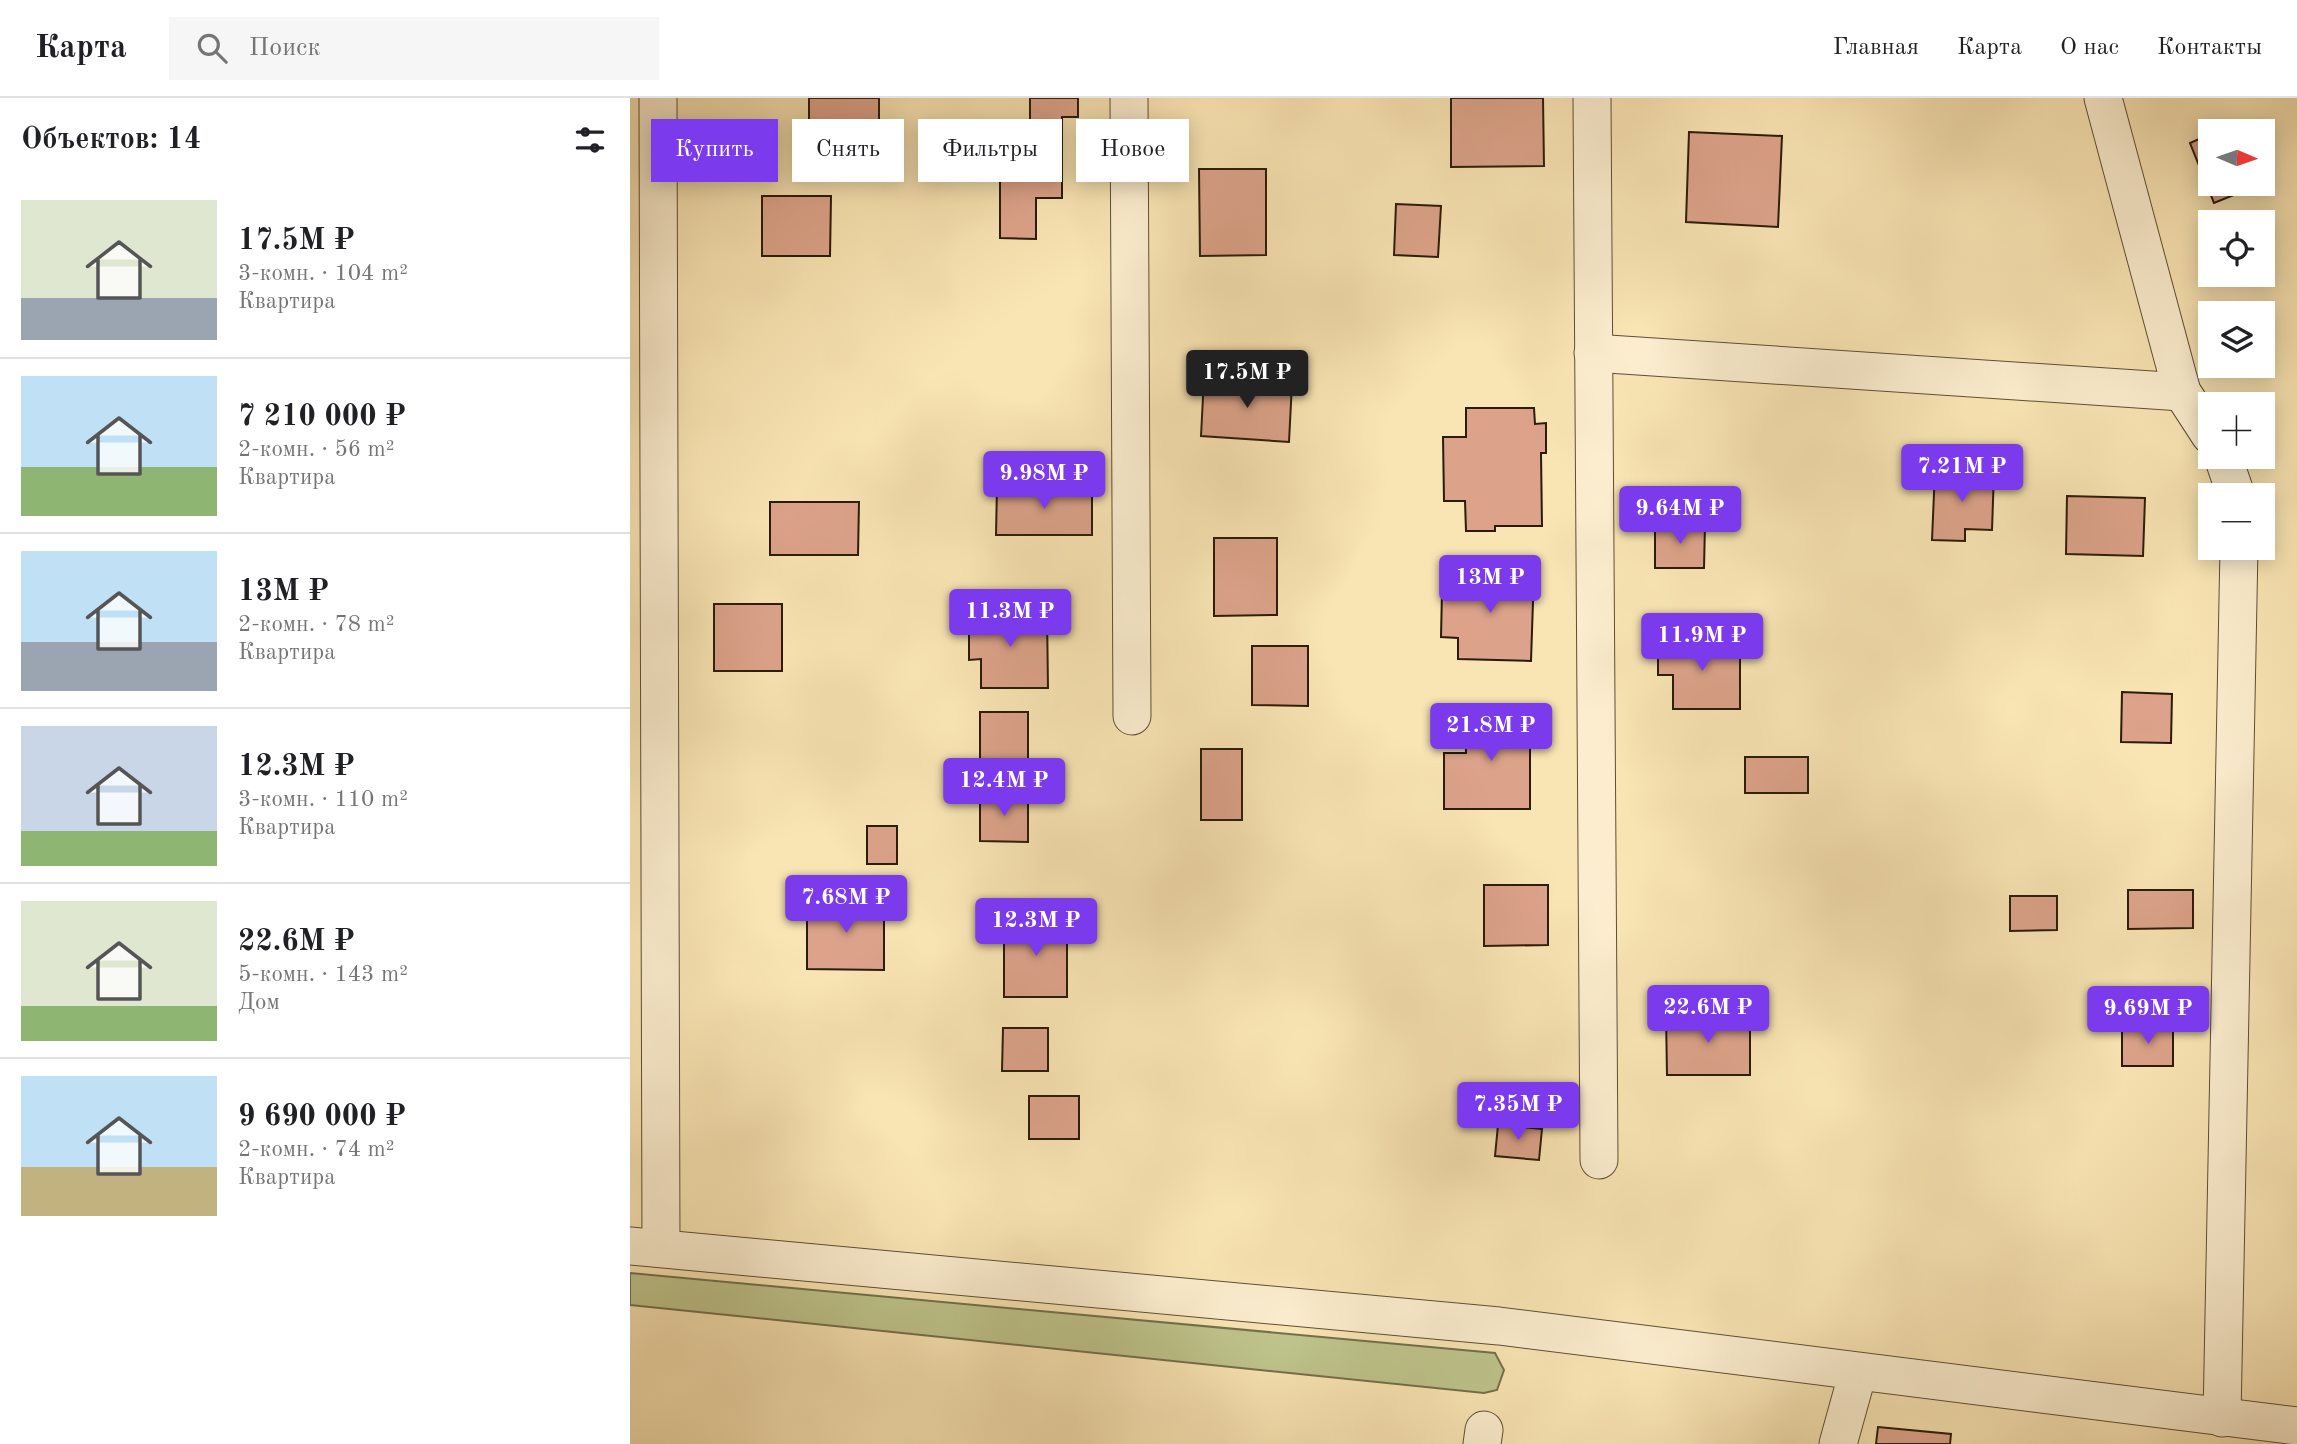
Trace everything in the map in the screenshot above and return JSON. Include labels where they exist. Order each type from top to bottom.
[{"type":"street","points":[[658,98],[646,1247],[1499,1326],[2297,1426]]},
{"type":"street","points":[[1129,98],[1132,716]]},
{"type":"street","points":[[1592,98],[1599,1160]]},
{"type":"street","points":[[2103,98],[2182,392],[2198,417]]},
{"type":"street","points":[[1594,353],[2182,392]]},
{"type":"street","points":[[2222,1418],[2238,560]]},
{"type":"street","points":[[1838,1444],[1858,1372]]},
{"type":"green space","points":[[630,1273],[1495,1353],[1504,1370],[1497,1390],[1484,1393],[630,1305]]},
{"type":"building","points":[[809,98],[879,98],[879,119],[809,119]]},
{"type":"building","points":[[1030,98],[1078,98],[1078,117],[1030,119]]},
{"type":"building","points":[[1451,98],[1543,98],[1544,166],[1451,167]]},
{"type":"building","points":[[1689,132],[1782,136],[1778,227],[1686,222]]},
{"type":"building","points":[[2198,139],[2198,163],[2190,143]]},
{"type":"building","points":[[1199,169],[1266,169],[1266,255],[1200,256]]},
{"type":"building","points":[[1000,182],[1062,182],[1062,198],[1036,198],[1036,239],[1000,238]]},
{"type":"building","points":[[762,196],[831,196],[830,256],[762,256]]},
{"type":"building","points":[[2211,196],[2231,196],[2214,203]]},
{"type":"building","points":[[1396,204],[1441,206],[1438,257],[1394,255]]},
{"type":"building","points":[[1204,378],[1292,383],[1289,442],[1201,436]]},
{"type":"building","points":[[1466,408],[1534,408],[1535,424],[1546,423],[1546,453],[1541,453],[1542,526],[1495,526],[1495,531],[1466,531],[1465,501],[1444,501],[1443,437],[1466,437]]},
{"type":"building","points":[[1935,470],[1994,472],[1992,530],[1965,529],[1965,541],[1932,540]]},
{"type":"building","points":[[997,486],[1092,486],[1092,535],[996,535]]},
{"type":"building","points":[[2067,496],[2145,498],[2143,556],[2066,554]]},
{"type":"building","points":[[770,502],[859,502],[858,555],[770,555]]},
{"type":"building","points":[[1655,524],[1705,524],[1704,568],[1655,568]]},
{"type":"building","points":[[1214,538],[1277,538],[1277,615],[1214,616]]},
{"type":"building","points":[[1456,570],[1534,572],[1531,661],[1458,659],[1458,638],[1441,637],[1442,591],[1455,592]]},
{"type":"building","points":[[714,604],[782,604],[782,671],[714,671]]},
{"type":"building","points":[[969,612],[1047,612],[1048,688],[981,688],[981,659],[969,660]]},
{"type":"building","points":[[1658,640],[1740,640],[1740,709],[1673,709],[1673,675],[1658,675]]},
{"type":"building","points":[[1252,646],[1308,646],[1308,706],[1252,705]]},
{"type":"building","points":[[2122,692],[2172,694],[2171,743],[2121,742]]},
{"type":"building","points":[[1465,710],[1530,710],[1530,809],[1444,809],[1444,753],[1466,753]]},
{"type":"building","points":[[980,712],[1028,712],[1028,760],[980,760]]},
{"type":"building","points":[[1201,749],[1242,749],[1242,820],[1201,820]]},
{"type":"building","points":[[1745,757],[1808,757],[1808,793],[1745,793]]},
{"type":"building","points":[[980,794],[1028,795],[1028,842],[980,841]]},
{"type":"building","points":[[867,826],[897,826],[897,864],[867,864]]},
{"type":"building","points":[[1484,885],[1548,885],[1548,945],[1484,946]]},
{"type":"building","points":[[2128,890],[2193,890],[2193,928],[2128,929]]},
{"type":"building","points":[[2010,896],[2057,896],[2057,930],[2010,931]]},
{"type":"building","points":[[807,900],[884,900],[884,970],[807,969]]},
{"type":"building","points":[[1004,920],[1067,920],[1067,997],[1004,997]]},
{"type":"building","points":[[1666,1015],[1750,1015],[1750,1075],[1667,1075]]},
{"type":"building","points":[[2122,1026],[2173,1026],[2173,1066],[2122,1066]]},
{"type":"building","points":[[1003,1028],[1048,1028],[1048,1071],[1002,1071]]},
{"type":"building","points":[[1029,1096],[1079,1096],[1079,1139],[1029,1139]]},
{"type":"building","points":[[1498,1125],[1542,1129],[1539,1160],[1495,1156]]},
{"type":"building","points":[[1878,1427],[1951,1434],[1950,1444],[1876,1444]]}]
